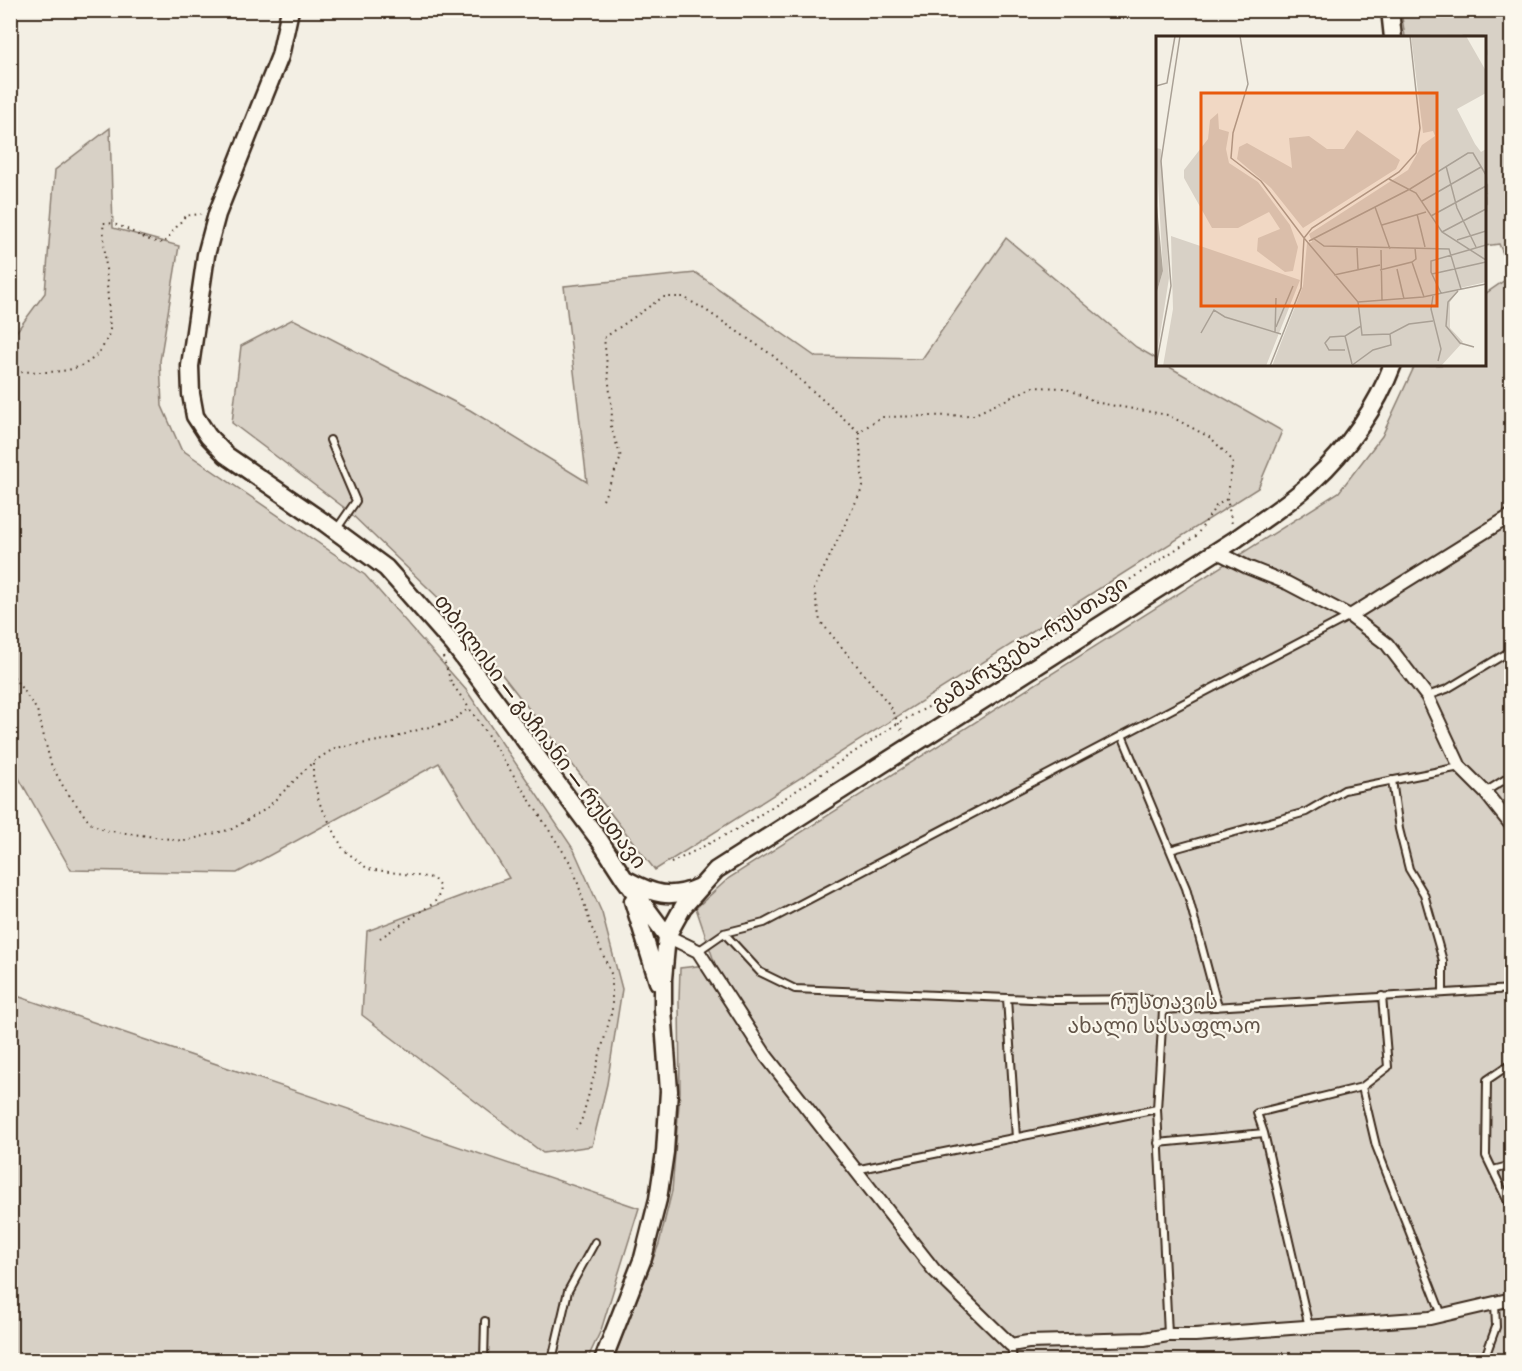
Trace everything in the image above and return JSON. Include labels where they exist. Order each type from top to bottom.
[{"type":"main road","name":"თბილისი — გაჩიანი — რუსთავი","points":[[290,10],[280,56],[217,214],[206,255],[190,366],[195,416],[208,436],[226,455],[386,568],[444,634],[593,832],[667,936]]},
{"type":"main road","points":[[1390,10],[1393,36]]},
{"type":"main road","name":"გამარჯვება-რუსთავი","points":[[667,936],[682,907],[716,870],[1236,539],[1279,509],[1313,481],[1338,455],[1359,428],[1385,386],[1392,366]]},
{"type":"main road","points":[[624,878],[650,891],[664,894],[687,892],[699,887]]},
{"type":"main road","points":[[624,878],[639,916],[654,966],[663,1009]]},
{"type":"main road","points":[[603,1360],[643,1258],[658,1199],[665,1152],[669,1091],[663,1009],[667,936]]},
{"type":"street","points":[[1350,616],[1512,515]]},
{"type":"street","points":[[1215,551],[1287,583],[1350,616],[1387,644],[1427,696],[1460,767],[1485,792],[1512,826]]},
{"type":"street","points":[[667,936],[698,951],[766,1056],[854,1170],[934,1270],[1011,1345],[1028,1342],[1144,1339],[1168,1335],[1430,1318],[1512,1299]]},
{"type":"lane","points":[[330,440],[356,501],[335,531]]},
{"type":"lane","points":[[698,951],[724,933],[765,923],[1350,616]]},
{"type":"lane","points":[[1427,696],[1447,689],[1512,650]]},
{"type":"lane","points":[[1122,735],[1186,888],[1218,1007]]},
{"type":"lane","points":[[1170,850],[1306,812],[1344,790],[1460,767]]},
{"type":"lane","points":[[1485,792],[1512,775]]},
{"type":"lane","points":[[1392,780],[1399,830],[1409,869],[1424,894],[1443,961],[1443,993]]},
{"type":"lane","points":[[724,933],[760,972],[795,989],[1054,1000],[1149,999],[1163,1010],[1512,988]]},
{"type":"lane","points":[[1309,1327],[1264,1133],[1257,1113],[1362,1087],[1388,1067],[1382,996]]},
{"type":"lane","points":[[1007,998],[1016,1138]]},
{"type":"lane","points":[[1163,1010],[1157,1109],[1168,1335]]},
{"type":"lane","points":[[1512,1063],[1487,1080],[1486,1156],[1512,1210]]},
{"type":"lane","points":[[1362,1087],[1376,1146],[1442,1315]]},
{"type":"lane","points":[[854,1170],[1157,1109]]},
{"type":"lane","points":[[1158,1143],[1264,1133]]},
{"type":"lane","points":[[1492,1170],[1512,1165]]},
{"type":"lane","points":[[552,1360],[568,1291],[595,1242]]},
{"type":"lane","points":[[1484,1360],[1496,1327],[1495,1303]]},
{"type":"lane","points":[[484,1360],[485,1321]]},
{"type":"lane","points":[[1011,1345],[1013,1360]]},
{"type":"path","points":[[10,376],[21,371],[43,372],[75,369],[96,357],[106,344],[110,330],[103,223],[114,222],[154,242],[164,243],[185,216],[217,214]]},
{"type":"path","points":[[603,500],[621,457],[611,428],[612,411],[604,338],[663,297],[683,297],[772,355],[860,432],[863,487],[814,589],[820,621],[888,703],[910,746]]},
{"type":"path","points":[[860,432],[881,417],[973,415],[1033,387],[1064,388],[1099,403],[1168,415],[1211,438],[1233,461],[1227,499],[1236,539]]},
{"type":"path","points":[[671,863],[743,826],[898,723],[977,681],[1196,536],[1216,506],[1227,499]]},
{"type":"path","points":[[444,634],[441,651],[451,682],[573,867],[591,926],[612,976],[612,1011],[581,1122],[576,1129]]},
{"type":"path","points":[[10,672],[37,710],[51,764],[64,788],[90,823],[104,830],[184,841],[232,829],[266,809],[313,762],[335,748],[391,739],[452,722],[469,708]]},
{"type":"path","points":[[313,762],[313,776],[319,802],[343,849],[368,868],[433,878],[440,887],[439,895],[434,903],[380,938]]},
{"type":"green space","points":[[1401,11],[1511,11],[1511,272],[1499,244],[1486,246],[1486,36],[1405,36]]},
{"type":"green space","points":[[110,128],[113,228],[179,246],[160,361],[162,406],[181,449],[365,575],[467,691],[574,850],[602,913],[622,989],[607,1084],[592,1146],[543,1153],[362,1015],[367,931],[509,878],[439,763],[237,873],[71,870],[11,764],[11,339],[45,293],[55,170]]},
{"type":"green space","points":[[1006,238],[1136,347],[1156,358],[1156,366],[1168,366],[1282,431],[1258,488],[655,870],[453,612],[346,509],[232,423],[241,346],[293,319],[470,410],[587,482],[564,286],[696,273],[816,357],[922,359]]},
{"type":"green space","name":"რუსთავის ახალი სასაფლაო","points":[[1511,276],[1511,1360],[613,1360],[659,1244],[672,1191],[680,1092],[680,968],[715,964],[696,908],[729,878],[1339,492],[1382,436],[1415,366],[1486,366],[1486,293]]},
{"type":"green space","points":[[11,994],[639,1208],[601,1330],[587,1360],[11,1360]]}]
